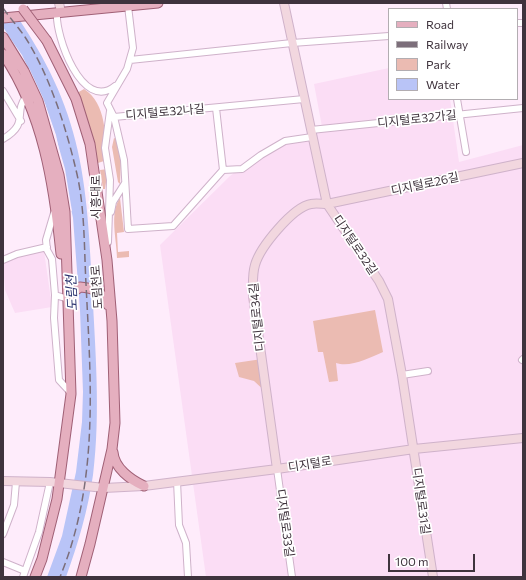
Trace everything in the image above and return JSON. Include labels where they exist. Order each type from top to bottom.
[{"type":"main road","points":[[3,18],[34,15],[59,9],[158,3]]},
{"type":"main road","name":"도림천로","points":[[21,6],[47,41],[76,99],[90,144],[107,260],[111,310],[115,424],[112,449],[101,487],[81,577]]},
{"type":"main road","points":[[3,37],[24,71],[38,101],[57,168],[65,212],[66,300]]},
{"type":"main road","points":[[3,54],[26,97],[42,135],[56,204],[70,352],[71,394],[64,483],[42,559],[35,577]]},
{"type":"main road","points":[[66,300],[80,287],[93,288],[104,296],[111,310]]},
{"type":"main road","points":[[112,449],[119,467],[129,477],[144,486]]},
{"type":"street","name":"디지털로32길","points":[[284,3],[327,204],[388,299],[414,448]]},
{"type":"street","points":[[59,9],[56,22],[60,38],[70,60],[86,86],[99,92],[106,91],[117,84],[124,75],[130,60],[134,48],[128,6]]},
{"type":"street","points":[[130,60],[292,43],[388,36]]},
{"type":"street","name":"디지털로32나길","points":[[117,84],[107,103],[114,117],[124,160],[128,229],[173,226],[223,170],[216,108]]},
{"type":"street","points":[[3,91],[21,121]]},
{"type":"street","points":[[3,139],[14,133],[21,121],[22,102],[26,97]]},
{"type":"street","name":"디지털로32나길","points":[[114,117],[304,99]]},
{"type":"street","points":[[457,100],[458,115],[466,152]]},
{"type":"street","name":"디지털로32가길","points":[[223,170],[242,169],[261,155],[285,141],[312,134],[523,108]]},
{"type":"street","name":"시흥대로","points":[[107,260],[110,180],[105,148],[110,111]]},
{"type":"street","name":"디지털로26길","points":[[327,204],[523,163]]},
{"type":"street","points":[[108,229],[113,202],[125,183]]},
{"type":"street","points":[[56,204],[46,240],[46,247],[52,259],[55,295],[54,318],[59,380],[71,394]]},
{"type":"street","name":"디지털로34길","points":[[277,469],[253,296],[254,268],[265,246],[298,211],[310,204],[327,204]]},
{"type":"street","points":[[3,260],[17,254],[46,247]]},
{"type":"street","points":[[55,295],[66,300]]},
{"type":"street","points":[[402,375],[428,371]]},
{"type":"street","name":"디지털로","points":[[64,483],[101,487],[144,486],[277,469],[414,448],[523,438]]},
{"type":"street","name":"디지털로31길","points":[[414,448],[433,577]]},
{"type":"street","name":"디지털로33길","points":[[277,469],[292,577]]},
{"type":"street","points":[[3,482],[64,483]]},
{"type":"street","points":[[3,534],[14,505],[16,482]]},
{"type":"street","points":[[3,562],[24,574],[39,532],[50,482]]},
{"type":"street","points":[[177,482],[179,525],[186,543],[188,577]]},
{"type":"shaded area","points":[[388,68],[388,100],[450,100],[459,162],[523,145],[523,577],[206,577],[160,245],[230,176],[260,153],[288,137],[323,132],[314,84]]},
{"type":"shaded area","points":[[44,251],[52,307],[15,313],[5,290],[3,264],[19,257]]},
{"type":"green space","points":[[84,89],[92,95],[97,103],[101,112],[105,131],[107,160],[98,163],[84,110],[77,93]]},
{"type":"green space","points":[[114,138],[116,139],[121,160],[120,184],[118,182],[112,147]]},
{"type":"green space","points":[[108,169],[105,189],[103,189],[100,170]]},
{"type":"green space","points":[[120,198],[124,232],[117,233],[118,252],[129,251],[129,257],[117,258],[114,219],[117,204]]},
{"type":"green space","points":[[375,310],[383,352],[353,363],[336,363],[338,381],[329,382],[323,352],[318,352],[313,321]]},
{"type":"green space","points":[[262,359],[267,393],[254,381],[239,377],[235,363]]},
{"type":"water","name":"도림천","points":[[3,3],[8,3],[28,33],[46,64],[68,114],[78,151],[87,207],[96,356],[97,428],[91,488],[78,539],[66,577],[47,577],[62,536],[76,472],[82,422],[83,392],[80,310],[73,218],[56,135],[43,98],[30,70],[3,27]]},
{"type":"pier","points":[[3,3],[10,3],[23,21],[3,23]]},
{"type":"pier","points":[[3,28],[22,55],[45,104],[65,169],[72,211],[70,211],[54,135],[41,99],[29,71]]},
{"type":"railway","points":[[3,8],[25,37],[34,52],[56,101],[72,153],[83,212],[90,359],[90,432],[87,469],[81,505],[73,541],[60,577]]}]
